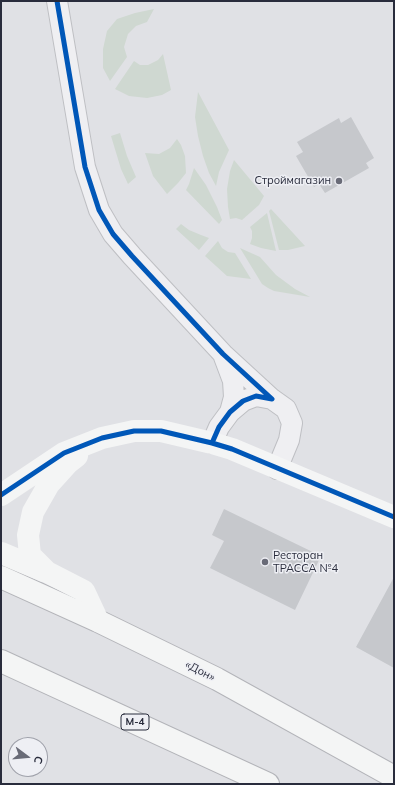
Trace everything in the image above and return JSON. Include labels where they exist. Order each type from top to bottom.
[{"type":"main road","points":[[1,495],[64,453],[102,438],[134,431],[161,431],[232,449],[394,517]]},
{"type":"main road","points":[[47,572],[30,555],[28,535],[33,512],[49,484],[68,464],[102,438]]},
{"type":"main road","points":[[1,553],[47,572],[84,591],[98,620]]},
{"type":"main road","name":"«Дон»","points":[[1,577],[98,620],[217,679],[394,777]]},
{"type":"main road","name":"М-4","points":[[1,661],[268,784]]},
{"type":"street","points":[[57,1],[85,167],[99,210],[113,234],[223,354],[272,399],[286,409],[292,423],[289,440],[277,469]]},
{"type":"street","points":[[223,354],[233,381],[234,397],[230,412]]},
{"type":"street","points":[[212,443],[230,412],[243,401],[256,396],[272,399]]},
{"type":"shaded area","points":[[154,9],[147,22],[136,26],[128,34],[124,47],[127,57],[110,81],[103,68],[103,49],[107,31],[117,19]]},
{"type":"shaded area","points":[[163,54],[171,90],[162,95],[147,98],[129,96],[115,89],[134,61],[140,65],[148,65],[158,60]]},
{"type":"shaded area","points":[[198,92],[229,150],[219,172],[216,186],[209,173],[198,136],[195,117]]},
{"type":"shaded area","points":[[120,133],[127,156],[136,177],[128,184],[121,169],[111,136]]},
{"type":"shaded area","points":[[177,139],[185,156],[186,173],[167,194],[153,176],[145,153],[159,154],[170,148]]},
{"type":"shaded area","points":[[234,160],[264,196],[259,205],[242,220],[236,218],[230,219],[228,207],[227,189],[230,171]]},
{"type":"shaded area","points":[[194,168],[206,185],[217,207],[222,220],[219,224],[186,190]]},
{"type":"shaded area","points":[[271,209],[305,246],[288,250],[279,250],[269,211]]},
{"type":"shaded area","points":[[267,213],[276,251],[250,244],[252,231],[250,227]]},
{"type":"shaded area","points":[[181,224],[189,230],[209,238],[199,250],[176,229]]},
{"type":"shaded area","points":[[218,241],[222,248],[228,252],[235,253],[251,279],[227,276],[205,256]]},
{"type":"shaded area","points":[[240,248],[260,257],[276,275],[295,289],[310,297],[274,291],[262,284]]},
{"type":"building","points":[[351,117],[374,158],[366,163],[369,168],[325,193],[319,184],[314,187],[296,156],[303,152],[297,142],[339,118],[341,123]]},
{"type":"building","name":"Ресторан ТРАССА №4","points":[[224,509],[321,556],[295,610],[210,568],[224,541],[212,535]]},
{"type":"building","points":[[394,577],[394,668],[356,647]]},
{"type":"cycle path","points":[[57,1],[85,167],[99,210],[113,234],[132,256],[223,354],[272,399],[256,396],[243,401],[230,412],[219,427],[212,443]]},
{"type":"cycle path","points":[[1,495],[64,453],[102,438],[134,431],[161,431],[232,449],[394,517]]},
{"type":"place","name":"Строймагазин","points":[[339,181]]},
{"type":"place","name":"Ресторан ТРАССА №4","points":[[265,562]]}]
